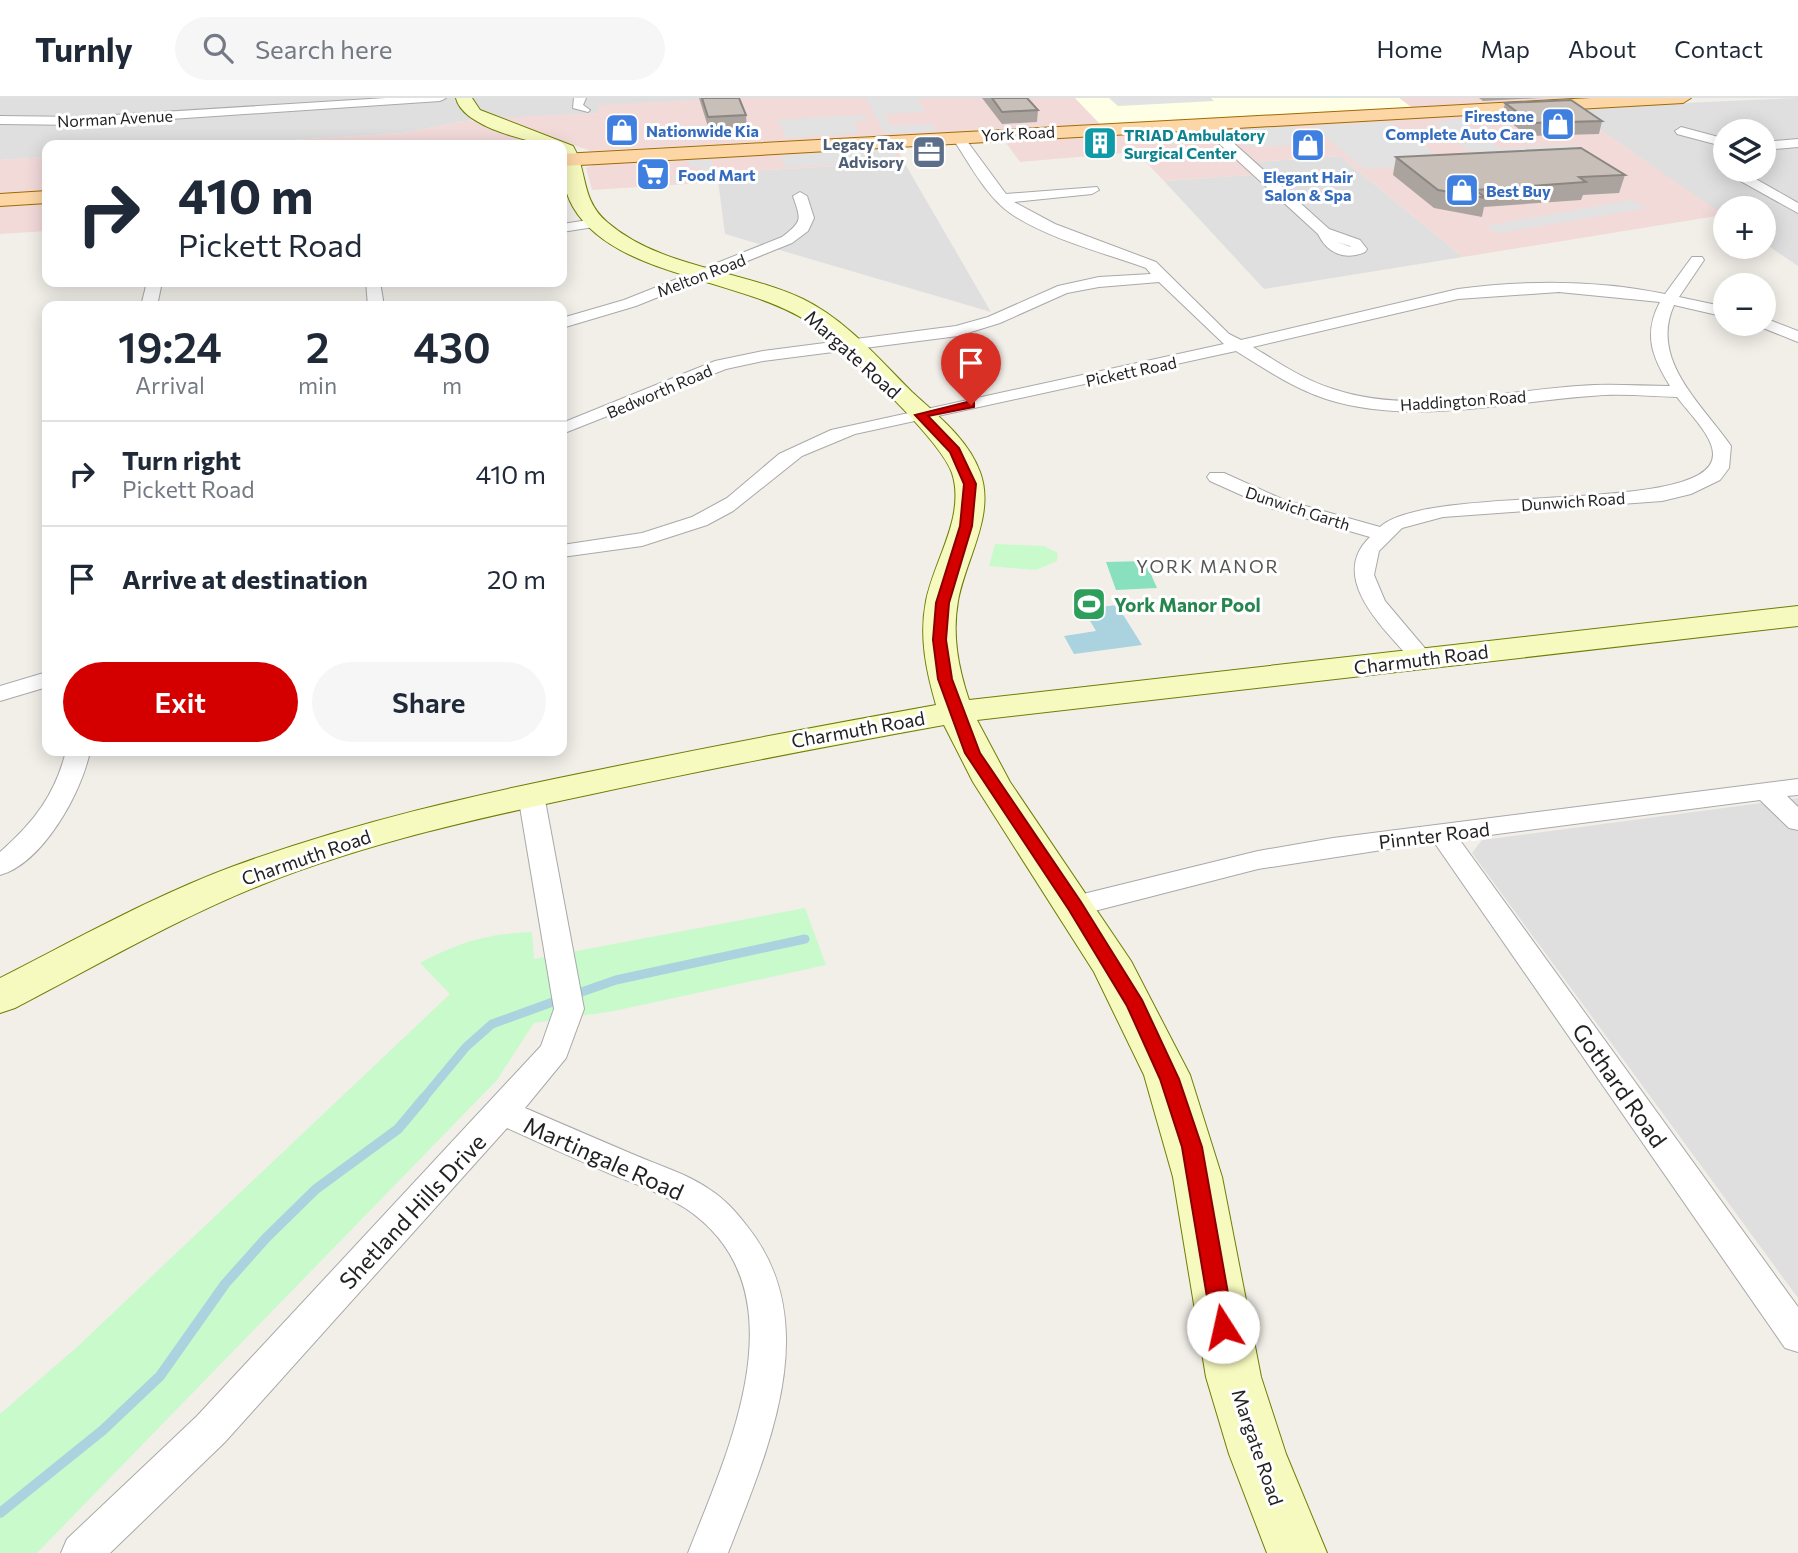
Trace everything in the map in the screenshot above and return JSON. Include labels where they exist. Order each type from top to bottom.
[{"type":"main road","name":"York Road","points":[[567,156],[1683,98]]},
{"type":"main road","points":[[0,200],[42,197]]},
{"type":"street","points":[[194,114],[214,98]]},
{"type":"street","name":"Norman Avenue","points":[[0,120],[82,121],[440,98]]},
{"type":"street","points":[[464,98],[466,107],[474,114],[541,140]]},
{"type":"street","points":[[1203,123],[1324,232]]},
{"type":"street","points":[[1681,131],[1713,140]]},
{"type":"street","name":"Haddington Road","points":[[957,136],[1002,199],[1037,222],[1142,259],[1167,277],[1203,321],[1238,347],[1303,384],[1332,395],[1389,405],[1456,404],[1595,390],[1685,392]]},
{"type":"street","points":[[1776,145],[1798,143]]},
{"type":"street","name":"Margate Road","points":[[567,164],[578,195],[595,223],[632,246],[772,294],[800,307],[850,345],[955,451],[970,484],[970,510],[946,586],[940,621],[941,661],[955,712],[972,753],[1075,906],[1136,1005],[1173,1091],[1192,1147],[1228,1354],[1259,1461],[1297,1553]]},
{"type":"street","points":[[1751,182],[1774,196]]},
{"type":"street","points":[[1002,199],[1091,190]]},
{"type":"street","points":[[1776,197],[1798,195]]},
{"type":"street","name":"Melton Road","points":[[567,322],[609,310],[777,245],[797,234],[807,218],[800,197]]},
{"type":"street","points":[[1776,197],[1798,209]]},
{"type":"street","points":[[567,227],[595,223]]},
{"type":"street","name":"Dunwich Road","points":[[1381,534],[1395,524],[1442,511],[1662,495],[1693,488],[1711,479],[1721,469],[1724,457],[1722,446],[1659,349],[1660,320],[1670,299],[1697,260]]},
{"type":"street","name":"Bedworth Road","points":[[567,427],[721,365],[763,356],[958,331],[994,320],[1047,294],[1080,285],[1167,277]]},
{"type":"street","name":"Pickett Road","points":[[567,550],[641,540],[685,528],[733,503],[776,466],[806,447],[850,430],[1238,347],[1481,290],[1570,288],[1670,299],[1713,309]]},
{"type":"street","points":[[1776,328],[1798,337]]},
{"type":"street","name":"Dunwich Garth","points":[[1217,477],[1245,493],[1275,505],[1381,534]]},
{"type":"street","points":[[1381,534],[1369,549],[1363,575],[1376,603],[1423,659]]},
{"type":"street","name":"Charmuth Road","points":[[0,997],[160,914],[246,876],[418,821],[531,795],[808,738],[955,712],[1798,616]]},
{"type":"street","points":[[0,694],[42,681]]},
{"type":"street","points":[[0,866],[50,819],[67,794],[77,756]]},
{"type":"street","name":"Pinnter Road","points":[[1075,906],[1258,860],[1798,787]]},
{"type":"street","points":[[1766,792],[1798,822]]},
{"type":"street","name":"Shetland Hills Drive","points":[[80,1553],[211,1429],[502,1112],[555,1050],[567,994],[531,795]]},
{"type":"street","name":"Gothard Road","points":[[1442,834],[1798,1336]]},
{"type":"street","name":"Martingale Road","points":[[502,1112],[676,1186],[718,1214],[744,1249],[763,1285],[770,1327],[768,1370],[760,1407],[708,1553]]},
{"type":"shaded area","points":[[0,98],[729,98],[599,106],[599,113],[470,120],[403,133],[293,140],[42,140],[42,157],[0,160]]},
{"type":"shaded area","points":[[729,98],[1075,98],[1100,124],[591,151],[567,143],[567,140],[559,140],[495,118],[598,113],[599,105]]},
{"type":"shaded area","points":[[866,98],[917,98],[925,112],[884,114],[890,126],[932,124],[936,131],[884,133]]},
{"type":"shaded area","points":[[1075,98],[1399,98],[1411,107],[1100,124]]},
{"type":"shaded area","points":[[1109,98],[1211,98],[1214,101],[1118,106]]},
{"type":"shaded area","points":[[1399,98],[1579,98],[1411,107]]},
{"type":"shaded area","points":[[1798,98],[1798,266],[1776,251],[1776,196],[1713,196],[1713,209],[1569,108]]},
{"type":"shaded area","points":[[1569,108],[1713,208],[1713,217],[1463,257],[1340,156],[1256,162],[1267,174],[1164,181],[1136,152],[1020,162],[1003,139]]},
{"type":"shaded area","points":[[865,115],[867,120],[854,122],[858,133],[785,138],[782,126],[776,120]]},
{"type":"shaded area","points":[[1470,118],[1478,123],[1469,125],[1499,148],[1573,145],[1590,157],[1475,157],[1434,122]]},
{"type":"shaded area","points":[[470,120],[521,140],[293,140],[403,133]]},
{"type":"shaded area","points":[[1388,122],[1450,164],[1364,169],[1313,126]]},
{"type":"shaded area","points":[[1293,126],[1311,141],[1305,141],[1307,144],[1258,147],[1244,145],[1227,130]]},
{"type":"shaded area","points":[[895,145],[904,162],[717,173],[718,182],[592,190],[586,168],[598,163]]},
{"type":"shaded area","points":[[892,149],[899,161],[785,167],[780,155]]},
{"type":"shaded area","points":[[1340,156],[1463,257],[1264,289],[1164,181],[1266,174],[1255,162]]},
{"type":"shaded area","points":[[42,157],[42,191],[0,194],[0,160]]},
{"type":"shaded area","points":[[711,157],[713,181],[674,183],[673,176],[701,174],[700,167],[690,167],[687,158]]},
{"type":"shaded area","points":[[904,162],[991,312],[725,234],[717,173]]},
{"type":"shaded area","points":[[1632,200],[1647,208],[1499,233],[1485,226]]},
{"type":"shaded area","points":[[42,202],[42,231],[0,234],[0,206]]},
{"type":"shaded area","points":[[1798,798],[1798,1298],[1472,853],[1482,840]]},
{"type":"green space","points":[[995,544],[1044,546],[1058,553],[1057,561],[1036,570],[989,566]]},
{"type":"green space","points":[[1145,561],[1157,588],[1116,590],[1106,562]]},
{"type":"green space","points":[[805,908],[826,965],[614,1011],[534,1023],[497,1080],[37,1553],[0,1553],[0,1414],[77,1347],[450,994],[420,963],[461,944],[501,935],[532,932],[534,959]]},
{"type":"water","points":[[1117,605],[1142,645],[1074,654],[1064,636],[1096,631],[1083,609]]},
{"type":"building","points":[[702,98],[739,98],[746,115],[708,117]]},
{"type":"building","points":[[992,98],[1027,98],[1038,110],[1002,112]]},
{"type":"building","points":[[1571,100],[1602,121],[1532,123],[1505,103]]},
{"type":"building","points":[[1581,148],[1625,175],[1579,177],[1586,182],[1475,190],[1486,198],[1438,190],[1396,157]]},
{"type":"waterway","points":[[573,995],[616,980],[805,939]]},
{"type":"waterway","points":[[422,1100],[466,1047],[492,1024],[561,999]]},
{"type":"waterway","points":[[0,1513],[103,1430],[160,1376],[225,1284],[266,1238],[316,1189],[398,1129],[424,1098]]},
{"type":"place","name":"Firestone Complete Auto Care","points":[[1558,124]]},
{"type":"place","name":"Nationwide Kia","points":[[622,130]]},
{"type":"place","name":"TRIAD Ambulatory Surgical Center","points":[[1100,143]]},
{"type":"place","name":"Elegant Hair Salon & Spa","points":[[1308,145]]},
{"type":"place","name":"Legacy Tax Advisory","points":[[929,152]]},
{"type":"place","name":"Food Mart","points":[[653,174]]},
{"type":"place","name":"Best Buy","points":[[1462,190]]},
{"type":"place","name":"York Manor Pool","points":[[1089,604]]},
{"type":"district","name":"YORK MANOR","points":[[1208,566]]},
{"type":"route","points":[[971,405],[921,415],[962,461],[971,495],[966,526],[942,603],[940,640],[945,679],[972,753],[1075,906],[1136,1005],[1169,1079],[1192,1147],[1223,1327]]}]
